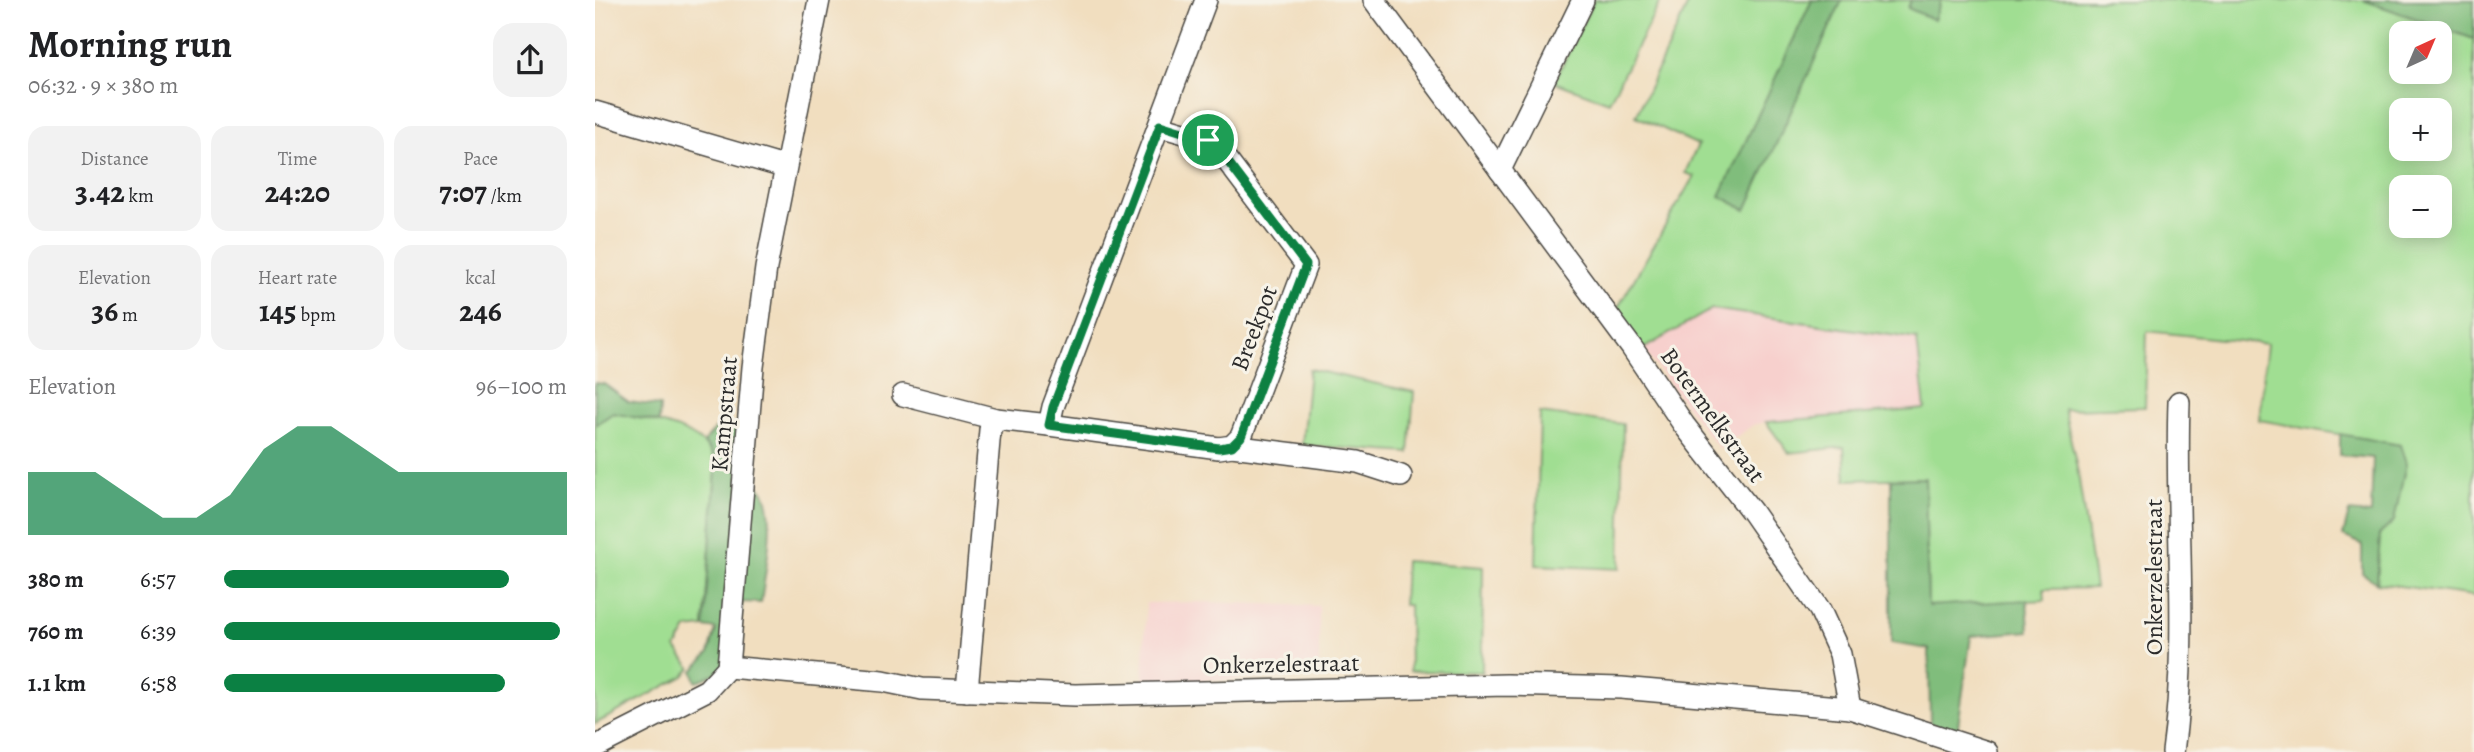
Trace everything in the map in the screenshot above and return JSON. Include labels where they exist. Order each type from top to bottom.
[{"type":"street","name":"Kampstraat","points":[[728,667],[753,367],[766,268],[819,0]]},
{"type":"street","points":[[1049,425],[1053,407],[1093,298],[1206,0]]},
{"type":"street","name":"Botermelkstraat","points":[[1374,0],[1632,348],[1684,425],[1752,512],[1825,617],[1840,654],[1850,708]]},
{"type":"street","points":[[1500,170],[1583,0]]},
{"type":"street","points":[[595,112],[784,167]]},
{"type":"street","name":"Breekpot","points":[[1160,125],[1208,140],[1219,150],[1306,265],[1241,437],[1232,446]]},
{"type":"street","points":[[903,395],[996,419],[1219,448],[1232,446],[1358,462],[1401,476]]},
{"type":"street","name":"Onkerzelestraat","points":[[2173,752],[2179,707],[2181,652],[2179,402]]},
{"type":"street","points":[[967,691],[990,430],[996,419]]},
{"type":"street","points":[[595,747],[707,690],[728,667]]},
{"type":"street","name":"Onkerzelestraat","points":[[728,667],[737,670],[883,681],[922,689],[1075,695],[1552,685],[1621,688],[1850,708],[1987,752]]},
{"type":"shaded area","points":[[1712,309],[1917,339],[1926,409],[1766,422],[1753,425],[1719,449],[1643,349]]},
{"type":"shaded area","points":[[1146,603],[1319,606],[1319,676],[1143,683]]},
{"type":"green space","points":[[1594,0],[1661,0],[1609,102],[1554,82]]},
{"type":"green space","points":[[1690,0],[1812,0],[1721,196],[1746,209],[1842,0],[1911,0],[1908,8],[1934,20],[1941,0],[2363,0],[2423,21],[2389,21],[2389,84],[2452,84],[2452,31],[2474,39],[2474,596],[2377,583],[2380,534],[2400,445],[2259,420],[2267,344],[2147,331],[2145,407],[2064,409],[2078,473],[2095,588],[2044,589],[2045,600],[1928,606],[1925,478],[1846,480],[1844,447],[1789,453],[1766,422],[1925,409],[1917,339],[1712,309],[1643,349],[1616,311],[1694,176],[1685,173],[1698,145],[1636,116]]},
{"type":"green space","points":[[1812,0],[1842,0],[1746,210],[1720,196]]},
{"type":"green space","points":[[1911,0],[1941,0],[1934,20],[1908,8]]},
{"type":"green space","points":[[2363,0],[2474,0],[2474,39],[2452,31],[2452,21],[2423,21]]},
{"type":"green space","points":[[1309,369],[1414,392],[1409,453],[1302,445]]},
{"type":"green space","points":[[595,383],[604,384],[629,402],[660,406],[659,422],[613,413],[595,425]]},
{"type":"green space","points":[[613,413],[660,423],[692,435],[704,444],[713,456],[716,470],[704,627],[687,629],[676,648],[691,668],[684,676],[595,724],[595,425]]},
{"type":"green space","points":[[1540,413],[1623,424],[1620,569],[1536,565]]},
{"type":"green space","points":[[730,426],[742,434],[739,480],[756,484],[764,492],[768,505],[768,558],[761,603],[742,602],[736,665],[696,682],[693,671],[709,653],[716,629],[704,627],[716,458],[704,442],[716,428]]},
{"type":"green space","points":[[2340,434],[2400,445],[2406,464],[2394,521],[2380,534],[2377,583],[2362,573],[2362,544],[2343,536],[2349,512],[2371,514],[2373,458],[2340,455]]},
{"type":"green space","points":[[1925,478],[1928,606],[2027,600],[2029,631],[1971,636],[1957,733],[1930,724],[1929,649],[1891,643],[1891,479]]},
{"type":"green space","points":[[1405,561],[1483,567],[1482,672],[1410,671],[1409,605],[1403,605]]},
{"type":"route","points":[[1160,125],[1208,140],[1219,150],[1306,265],[1241,437],[1232,446],[1219,448],[1049,425],[1097,286],[1160,125]]}]
